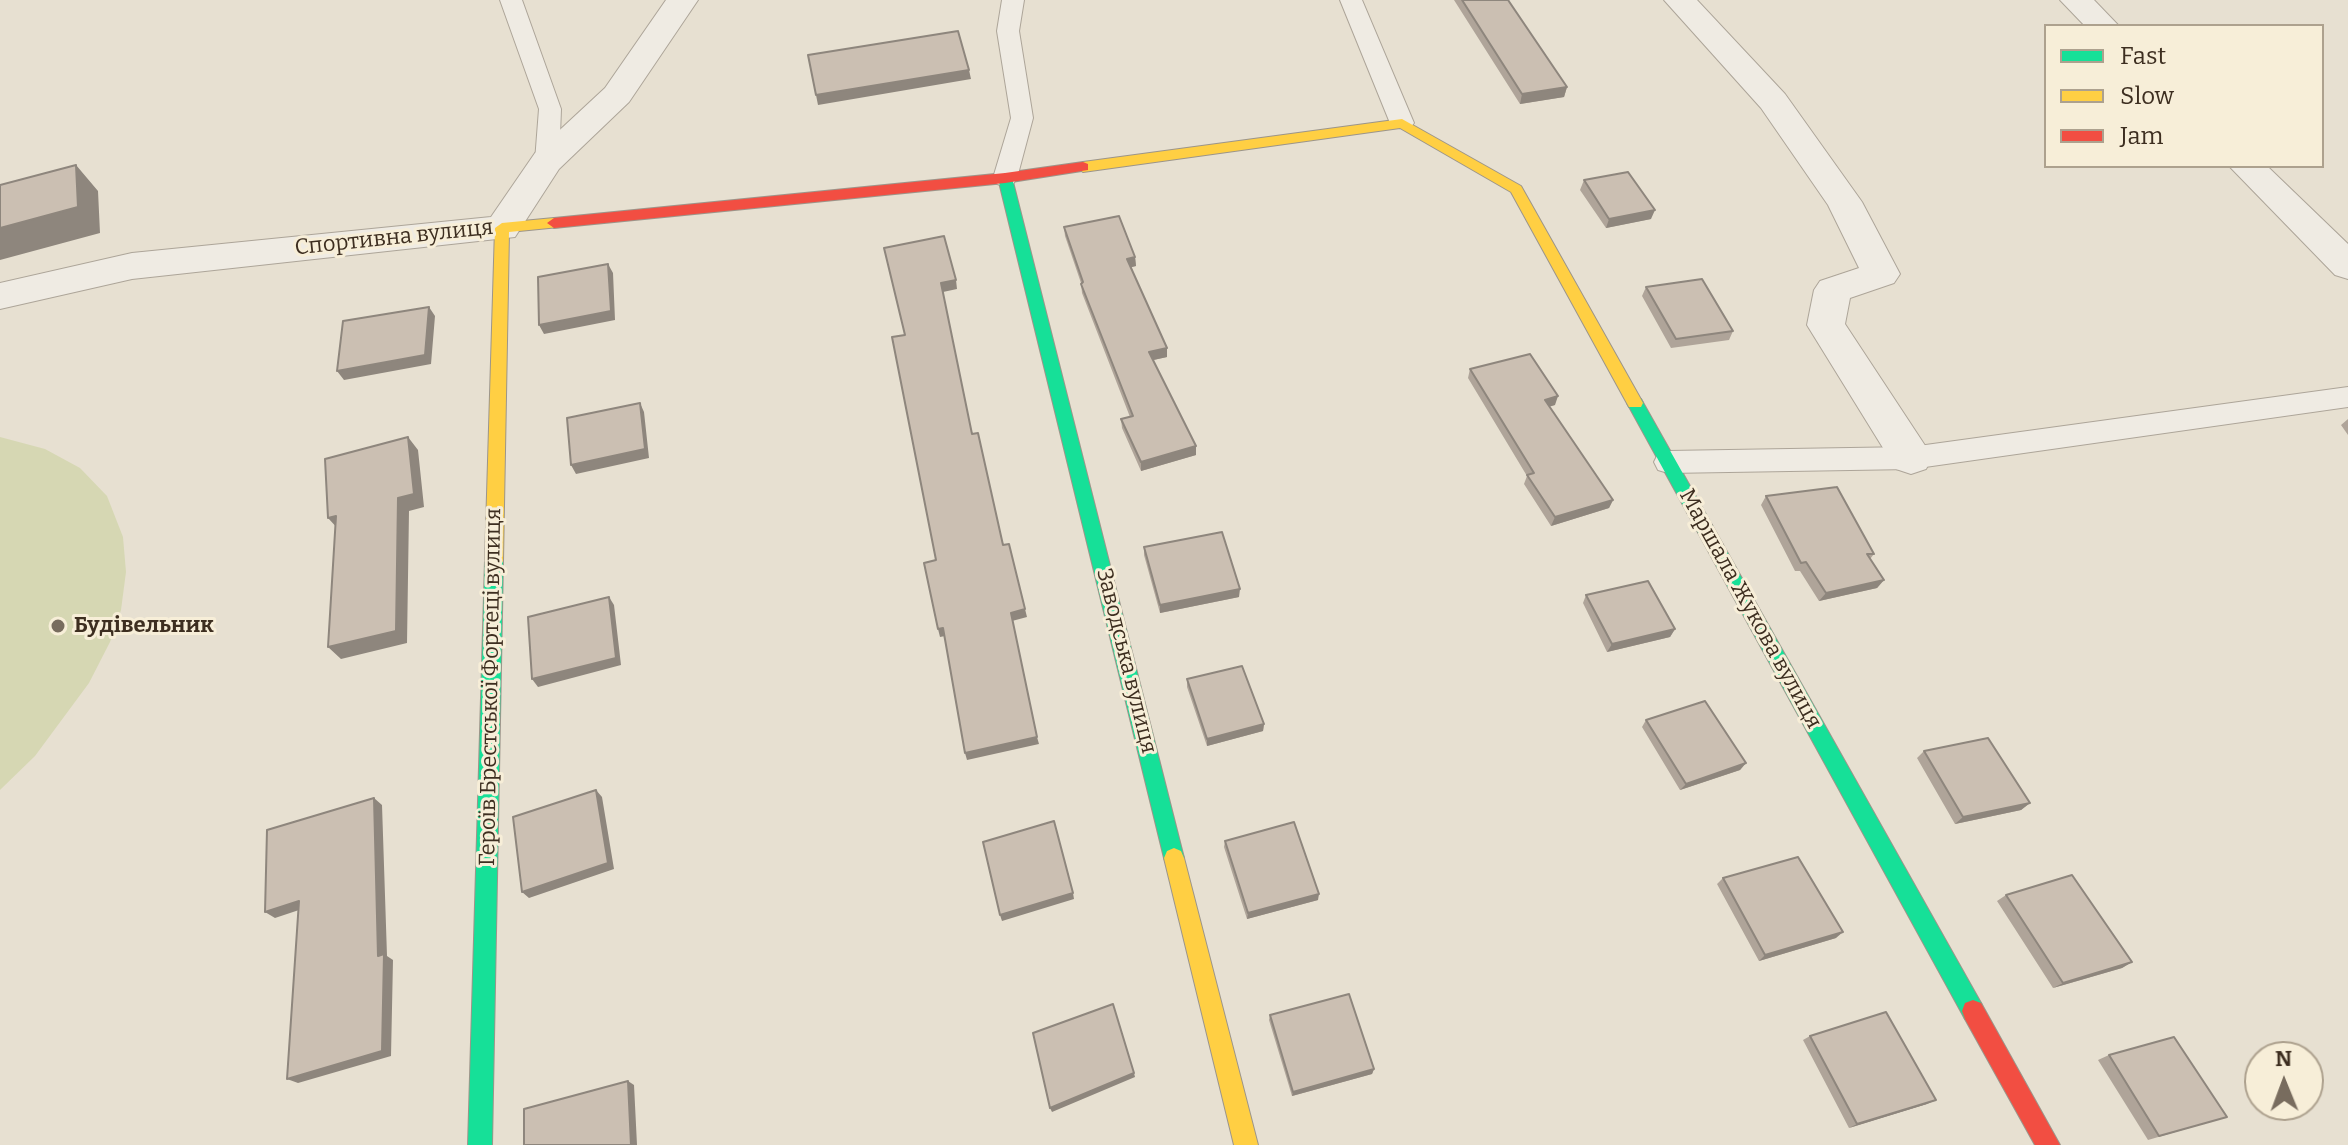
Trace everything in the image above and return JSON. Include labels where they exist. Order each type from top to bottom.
[{"type":"street","name":"Спортивна вулиця","points":[[0,296],[132,266],[502,228],[547,161],[617,95],[682,0]]},
{"type":"street","points":[[1680,0],[1773,101],[1844,202],[1881,274],[1833,290],[1826,325],[1911,458]]},
{"type":"street","points":[[2076,0],[2101,24]]},
{"type":"street","points":[[502,228],[1005,178],[1402,123]]},
{"type":"street","name":"Маршала Жукова вулиця","points":[[1402,123],[1516,189],[2048,1145]]},
{"type":"street","points":[[2248,168],[2348,266]]},
{"type":"street","name":"Заводська вулиця","points":[[1005,178],[1246,1145]]},
{"type":"street","name":"Героїв Брестської Фортеці вулиця","points":[[480,1145],[502,228]]},
{"type":"lane","points":[[511,0],[550,109],[547,161]]},
{"type":"lane","points":[[1005,178],[1022,118],[1008,31],[1013,0]]},
{"type":"lane","points":[[1351,0],[1402,123]]},
{"type":"lane","points":[[1668,462],[1911,458],[2348,397]]},
{"type":"green space","name":"Будівельник","points":[[0,437],[45,449],[80,468],[107,496],[123,537],[126,572],[121,610],[110,642],[89,683],[35,756],[0,790]]},
{"type":"building","points":[[1462,0],[1508,0],[1567,87],[1522,94]]},
{"type":"building","points":[[958,31],[969,70],[816,95],[808,55]]},
{"type":"building","points":[[76,165],[78,207],[0,228],[0,185]]},
{"type":"building","points":[[1628,172],[1655,210],[1609,219],[1584,180]]},
{"type":"building","points":[[1119,216],[1135,257],[1127,259],[1167,348],[1149,352],[1196,446],[1141,462],[1121,419],[1133,416],[1081,284],[1083,282],[1064,227]]},
{"type":"building","points":[[944,236],[956,280],[941,283],[972,434],[978,433],[1003,545],[1009,544],[1025,609],[1011,613],[1037,737],[965,753],[943,628],[938,629],[924,563],[936,560],[892,337],[905,335],[884,248]]},
{"type":"building","points":[[608,264],[611,311],[539,325],[538,277]]},
{"type":"building","points":[[1702,279],[1733,331],[1676,339],[1646,287]]},
{"type":"building","points":[[429,307],[425,355],[337,371],[343,321]]},
{"type":"building","points":[[1530,354],[1558,396],[1545,400],[1613,500],[1555,517],[1527,475],[1534,473],[1470,369]]},
{"type":"building","points":[[640,403],[645,449],[571,465],[567,418]]},
{"type":"building","points":[[408,437],[414,494],[398,498],[396,631],[328,647],[336,516],[328,518],[325,459]]},
{"type":"building","points":[[1837,487],[1874,554],[1867,554],[1884,580],[1826,593],[1806,562],[1801,563],[1766,496]]},
{"type":"building","points":[[1222,532],[1240,589],[1160,605],[1144,547]]},
{"type":"building","points":[[1648,581],[1675,629],[1612,644],[1586,595]]},
{"type":"building","points":[[609,597],[616,658],[532,679],[528,617]]},
{"type":"building","points":[[1242,666],[1264,724],[1207,739],[1187,679]]},
{"type":"building","points":[[1705,701],[1746,763],[1686,784],[1646,720]]},
{"type":"building","points":[[1988,738],[2030,803],[1963,817],[1924,751]]},
{"type":"building","points":[[596,790],[608,863],[522,892],[513,817]]},
{"type":"building","points":[[374,798],[378,956],[384,954],[382,1051],[287,1079],[299,901],[265,912],[267,830]]},
{"type":"building","points":[[1054,821],[1073,893],[1000,915],[983,842]]},
{"type":"building","points":[[1294,822],[1319,894],[1248,913],[1225,841]]},
{"type":"building","points":[[1798,857],[1843,932],[1765,955],[1723,878]]},
{"type":"building","points":[[2072,875],[2132,962],[2063,983],[2006,895]]},
{"type":"building","points":[[1349,994],[1374,1069],[1293,1092],[1270,1015]]},
{"type":"building","points":[[1113,1004],[1134,1073],[1050,1108],[1033,1033]]},
{"type":"building","points":[[1886,1012],[1936,1100],[1857,1124],[1810,1036]]},
{"type":"building","points":[[2174,1037],[2227,1117],[2159,1136],[2109,1055]]},
{"type":"building","points":[[628,1081],[631,1145],[524,1145],[524,1109]]},
{"type":"traffic: fast","points":[[1005,178],[1174,858]]},
{"type":"traffic: fast","points":[[1635,403],[1973,1011]]},
{"type":"traffic: fast","points":[[480,1145],[494,561]]},
{"type":"traffic: slow","points":[[1083,167],[1402,123],[1516,189],[1635,403]]},
{"type":"traffic: slow","points":[[494,561],[502,228],[554,223]]},
{"type":"traffic: slow","points":[[1174,858],[1246,1145]]},
{"type":"traffic: jam","points":[[554,223],[1005,178],[1083,167]]},
{"type":"traffic: jam","points":[[1973,1011],[2048,1145]]},
{"type":"place","name":"Будівельник","points":[[58,626]]}]
